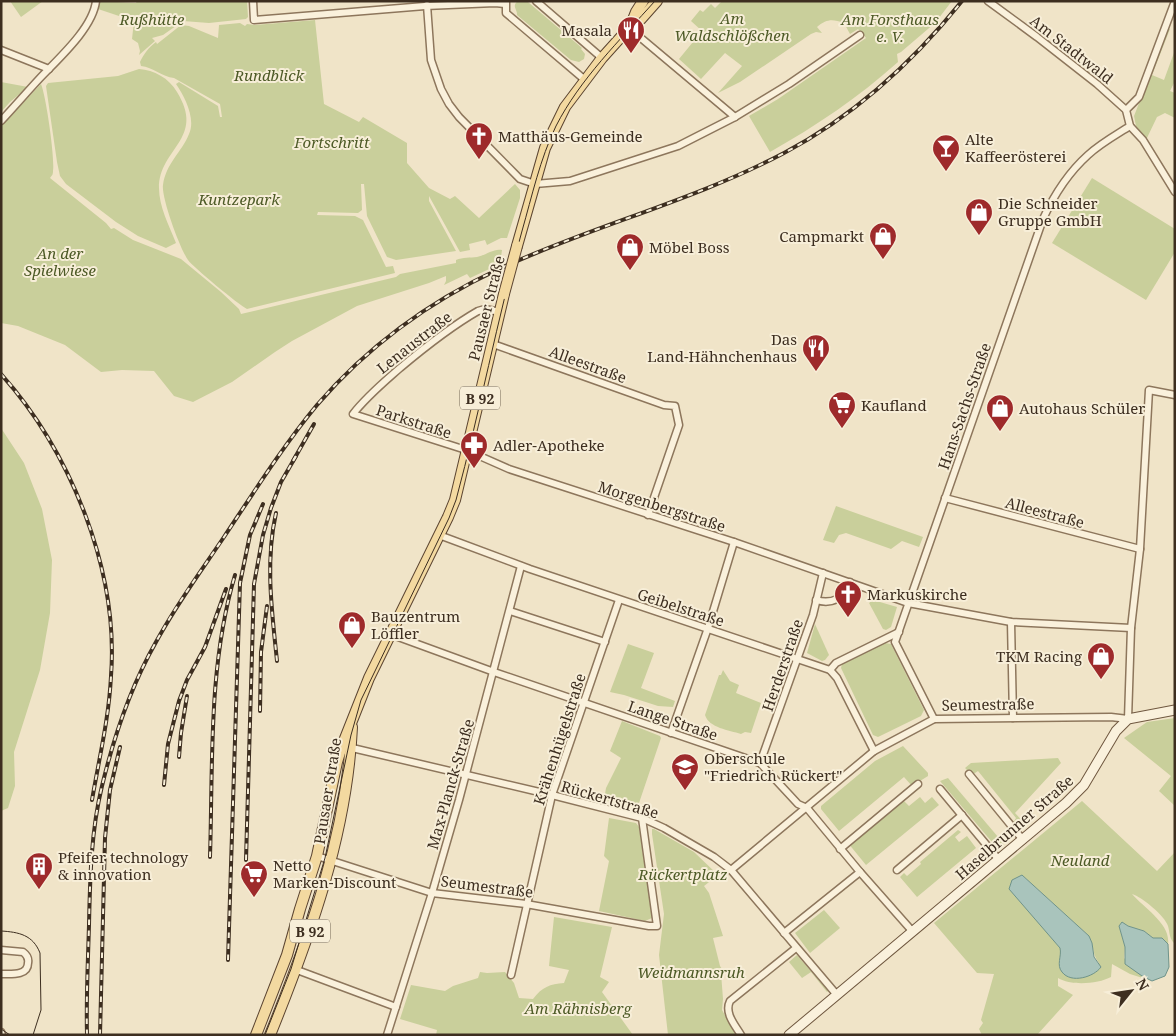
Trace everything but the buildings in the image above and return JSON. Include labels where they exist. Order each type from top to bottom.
[{"type":"main road","name":"Pausaer Straße","points":[[629,28],[643,1]]},
{"type":"main road","name":"Pausaer Straße","points":[[270,1035],[297,970],[331,860],[350,764],[347,747],[352,721],[366,685],[455,500],[504,294],[545,148],[565,107],[585,80],[629,28],[641,19],[657,1]]},
{"type":"main road","name":"Pausaer Straße","points":[[256,1035],[287,955],[317,856],[337,762],[347,747]]},
{"type":"street","points":[[1,121],[85,27],[91,17],[96,1]]},
{"type":"street","points":[[253,1],[254,20],[427,5],[506,3],[506,13],[585,80]]},
{"type":"street","points":[[536,1],[602,58]]},
{"type":"street","name":"Am Stadtwald","points":[[988,1],[1097,84],[1126,110]]},
{"type":"street","points":[[1174,186],[1130,126],[1126,110],[1139,97],[1175,1]]},
{"type":"street","points":[[427,5],[431,60],[441,89],[449,104],[459,117],[520,179],[534,184],[561,183],[618,167],[678,146],[735,117],[789,84],[860,36]]},
{"type":"street","points":[[629,28],[735,117]]},
{"type":"street","points":[[2,52],[49,69]]},
{"type":"street","name":"Hans-Sachs-Straße","points":[[934,719],[895,642],[898,632],[1035,240],[1051,202],[1064,183],[1088,155],[1130,126]]},
{"type":"street","name":"Lenaustraße","points":[[353,414],[380,385],[440,335],[478,311],[485,309],[500,312]]},
{"type":"street","name":"Alleestraße","points":[[492,344],[664,405],[675,406],[679,424],[648,515]]},
{"type":"street","points":[[1128,719],[1131,628],[1140,549],[1149,390],[1175,395]]},
{"type":"street","name":"Parkstraße","points":[[353,414],[467,451]]},
{"type":"street","name":"Morgenbergstraße","points":[[467,451],[509,469],[734,542],[908,603],[1011,622],[1131,628]]},
{"type":"street","name":"Alleestraße","points":[[945,498],[1092,538],[1140,549]]},
{"type":"street","name":"Geibelstraße","points":[[439,535],[452,542],[521,566],[830,670]]},
{"type":"street","points":[[671,732],[708,628],[734,542]]},
{"type":"street","name":"Max-Planck-Straße","points":[[388,1035],[432,894],[466,775],[521,566]]},
{"type":"street","name":"Herderstraße","points":[[760,763],[797,658],[823,573]]},
{"type":"street","points":[[816,600],[825,602],[838,598],[847,591],[850,582]]},
{"type":"street","name":"Krähenhügelstraße","points":[[511,975],[552,795],[620,600]]},
{"type":"street","points":[[510,611],[605,642]]},
{"type":"street","points":[[1011,622],[1013,718]]},
{"type":"street","points":[[874,751],[837,678],[830,670],[836,662],[898,632]]},
{"type":"street","name":"Lange Straße","points":[[390,634],[494,672],[760,763],[798,804],[807,808],[840,849],[913,932]]},
{"type":"street","name":"Seumestraße","points":[[731,870],[874,751],[934,719],[1111,717],[1128,719],[1175,710]]},
{"type":"street","name":"Haselbrunner Straße","points":[[789,1035],[1066,803],[1084,785],[1116,731],[1128,719]]},
{"type":"street","name":"Rückertstraße","points":[[347,747],[552,795],[642,818],[664,828],[714,857],[731,870],[837,995]]},
{"type":"street","points":[[969,774],[1023,840]]},
{"type":"street","points":[[840,849],[918,784]]},
{"type":"street","points":[[940,789],[999,860]]},
{"type":"street","points":[[897,870],[962,815]]},
{"type":"street","name":"Seumestraße","points":[[317,856],[432,894],[526,904],[657,926],[642,818]]},
{"type":"street","points":[[784,933],[860,872]]},
{"type":"street","points":[[741,1035],[728,1012],[730,1001],[796,948]]},
{"type":"street","points":[[1,950],[23,952],[26,955],[28,966],[23,972],[1,974]]},
{"type":"street","points":[[297,970],[396,1007]]},
{"type":"green space","points":[[10,1],[43,1],[21,17]]},
{"type":"green space","name":"Rußhütte","points":[[99,1],[136,3],[137,1],[247,1],[248,17],[246,19],[209,23],[183,21],[163,35],[152,38],[155,41],[139,55],[138,43],[132,39],[134,21],[98,9]]},
{"type":"green space","points":[[518,1],[528,2],[582,48],[585,54],[584,59],[579,62],[571,60],[517,15],[515,6]]},
{"type":"green space","name":"Am Forsthaus e. V.","points":[[722,1],[952,1],[935,23],[897,54],[898,62],[883,75],[837,110],[770,152],[749,116],[778,99],[866,38],[858,29],[850,34],[844,23],[833,20],[824,22],[817,27],[822,33],[816,32],[811,34],[740,82],[718,93],[742,66],[725,53],[701,79],[679,59],[702,31],[691,21],[700,10],[703,12],[711,4],[715,8]]},
{"type":"green space","points":[[315,20],[324,104],[359,122],[363,117],[407,143],[407,163],[429,188],[450,199],[455,196],[479,218],[515,184],[520,190],[520,198],[507,238],[501,238],[487,245],[485,240],[469,244],[470,250],[460,252],[429,196],[429,201],[456,251],[396,260],[387,257],[367,216],[364,184],[361,184],[362,210],[358,213],[318,212],[317,215],[355,216],[363,220],[386,267],[393,266],[395,273],[247,309],[216,286],[188,260],[172,223],[163,191],[167,170],[186,140],[191,128],[188,108],[176,84],[179,82],[218,106],[220,117],[222,117],[220,104],[174,78],[141,66],[140,62],[146,51],[153,44],[156,42],[157,44],[181,25],[189,26],[218,38],[219,25],[240,23],[245,26],[247,24]]},
{"type":"green space","points":[[1168,29],[1170,29],[1152,75],[1164,80],[1175,50],[1175,81],[1170,91],[1175,93],[1175,118],[1165,113],[1157,117],[1146,140],[1136,126],[1134,116]]},
{"type":"green space","points":[[139,69],[156,73],[170,83],[185,108],[186,121],[184,132],[161,174],[159,188],[163,209],[176,243],[166,248],[138,236],[116,222],[66,184],[60,176],[57,162],[46,86],[48,83],[118,76]]},
{"type":"green space","points":[[1,82],[28,87],[1,112]]},
{"type":"green space","name":"An der Spielwiese","points":[[41,84],[48,113],[53,154],[53,172],[50,178],[111,229],[114,228],[133,240],[181,259],[221,292],[239,309],[241,314],[396,277],[400,274],[456,263],[456,260],[459,259],[477,257],[496,250],[502,250],[500,264],[470,278],[467,274],[444,285],[446,276],[357,306],[292,341],[232,382],[193,402],[174,396],[154,371],[122,370],[101,372],[65,345],[18,326],[1,323],[1,126]]},
{"type":"green space","points":[[1092,178],[1175,229],[1175,252],[1146,300],[1052,243]]},
{"type":"green space","points":[[1,428],[24,463],[42,509],[52,560],[50,613],[40,670],[14,752],[15,786],[8,808],[1,811]]},
{"type":"green space","points":[[836,506],[923,537],[919,547],[902,541],[891,549],[846,533],[839,535],[834,543],[823,540]]},
{"type":"green space","points":[[873,600],[897,607],[891,627],[886,630],[883,629],[869,603]]},
{"type":"green space","points":[[815,624],[829,655],[822,661],[807,653]]},
{"type":"green space","points":[[885,643],[891,644],[924,710],[921,716],[878,737],[873,735],[841,668],[842,664]]},
{"type":"green space","points":[[628,644],[654,653],[641,688],[675,701],[673,707],[658,706],[610,692]]},
{"type":"green space","points":[[723,670],[730,681],[739,685],[736,693],[761,703],[751,733],[745,732],[741,734],[720,728],[711,723],[705,715],[719,675],[721,675]]},
{"type":"green space","points":[[1175,718],[1175,806],[1159,791],[1171,776],[1124,738],[1147,722]]},
{"type":"green space","points":[[622,721],[661,738],[636,808],[604,800],[606,788],[621,758],[610,751]]},
{"type":"green space","points":[[903,746],[928,773],[928,776],[912,786],[904,777],[839,831],[821,809],[821,806],[875,761]]},
{"type":"green space","points":[[1058,758],[1061,763],[1015,813],[1025,824],[1030,822],[1019,830],[1013,823],[1016,818],[978,771],[972,775],[965,768],[971,763]]},
{"type":"green space","points":[[948,778],[1004,844],[998,849],[940,781]]},
{"type":"green space","points":[[920,797],[925,803],[932,797],[939,805],[866,865],[848,843],[902,799],[909,806]]},
{"type":"green space","name":"Neuland","points":[[1082,801],[1157,871],[1175,852],[1175,944],[1163,917],[1147,903],[1132,894],[1161,923],[1168,937],[1168,944],[1162,938],[1153,938],[1144,931],[1122,923],[1119,926],[1125,947],[1124,958],[1142,976],[1152,981],[1130,974],[1112,964],[1111,977],[1099,981],[1077,983],[1063,981],[1058,978],[1058,986],[1073,995],[1037,1035],[982,1035],[979,1029],[983,1023],[981,1020],[994,974],[977,973],[934,923]],"holes":[[[1022,875],[1089,936],[1099,963],[1059,963],[1062,955],[1060,948],[1020,899],[1013,894]]]},
{"type":"green space","points":[[609,818],[636,823],[639,827],[652,918],[645,921],[599,911],[609,861],[604,856]]},
{"type":"green space","points":[[652,829],[694,852],[718,875],[704,886],[709,893],[723,936],[713,938],[720,966],[724,972],[721,973],[722,1010],[736,1035],[668,1035],[659,955],[664,914],[652,834]]},
{"type":"green space","points":[[958,830],[961,832],[955,837],[959,842],[967,836],[976,848],[917,897],[900,877],[904,873],[907,876],[921,864],[920,862]]},
{"type":"green space","points":[[824,910],[840,928],[810,953],[795,933]]},
{"type":"green space","name":"Am Rähnisberg","points":[[554,917],[612,927],[600,977],[609,982],[602,992],[633,1035],[436,1035],[437,1030],[400,1019],[411,985],[445,991],[453,986],[478,978],[480,972],[505,972],[514,983],[519,998],[533,999],[547,987],[564,983],[569,970],[549,966]]},
{"type":"green space","points":[[797,955],[828,991],[827,992],[811,972],[802,978],[789,962]]},
{"type":"water","points":[[1022,875],[1089,936],[1094,957],[1101,967],[1098,971],[1082,978],[1071,978],[1062,972],[1059,966],[1060,948],[1009,889],[1012,880]]},
{"type":"water","points":[[1122,922],[1144,931],[1153,938],[1162,938],[1168,944],[1169,967],[1165,976],[1152,981],[1125,964],[1125,947],[1119,926]]},
{"type":"tram line","points":[[265,1035],[291,969],[325,858],[351,735],[361,700],[456,500],[513,264],[545,151],[556,126],[577,92],[601,61],[655,1]]},
{"type":"tram line","points":[[1,931],[14,932],[29,938],[40,953],[41,1010],[33,1035]]},
{"type":"tram line","points":[[1,1029],[10,1035]]},
{"type":"railway","points":[[87,1035],[93,837],[102,786],[124,712],[147,659],[172,615],[269,470],[317,405],[336,384],[378,345],[424,311],[473,282],[570,239],[714,185],[784,153],[810,138],[858,105],[881,86],[903,66],[962,1]]},
{"type":"railway","points":[[1,374],[26,405],[49,439],[69,476],[85,515],[98,555],[107,595],[111,636],[110,692],[92,800]]},
{"type":"railway","points":[[293,461],[314,424]]},
{"type":"railway","points":[[246,860],[254,584],[263,535],[271,508],[281,482],[296,456]]},
{"type":"railway","points":[[228,960],[240,583],[250,535],[263,504]]},
{"type":"railway","points":[[276,513],[270,568],[277,661]]},
{"type":"railway","points":[[210,857],[212,750],[216,679],[226,609],[235,575]]},
{"type":"railway","points":[[164,785],[168,744],[179,701],[187,680],[205,647],[226,589]]},
{"type":"railway","points":[[260,711],[261,652],[267,606]]},
{"type":"railway","points":[[179,757],[187,696]]},
{"type":"railway","points":[[100,1035],[105,838],[110,790],[120,747]]},
{"type":"place","name":"Masala","points":[[631,54]]},
{"type":"place","name":"Matthäus-Gemeinde","points":[[479,160]]},
{"type":"place","name":"Alte Kaffeerösterei","points":[[946,172]]},
{"type":"place","name":"Die Schneider Gruppe GmbH","points":[[979,236]]},
{"type":"place","name":"Campmarkt","points":[[883,260]]},
{"type":"place","name":"Möbel Boss","points":[[630,271]]},
{"type":"place","name":"Das Land-Hähnchenhaus","points":[[816,372]]},
{"type":"place","name":"Kaufland","points":[[842,429]]},
{"type":"place","name":"Autohaus Schüler","points":[[1000,432]]},
{"type":"place","name":"Adler-Apotheke","points":[[474,469]]},
{"type":"place","name":"Markuskirche","points":[[848,618]]},
{"type":"place","name":"Bauzentrum Löffler","points":[[352,649]]},
{"type":"place","name":"TKM Racing","points":[[1101,680]]},
{"type":"place","name":"Oberschule \"Friedrich Rückert\"","points":[[685,791]]},
{"type":"place","name":"Pfeifer technology & innovation","points":[[39,890]]},
{"type":"place","name":"Netto Marken-Discount","points":[[254,898]]},
{"type":"park label","name":"Am Waldschlößchen","points":[[732,26]]},
{"type":"park label","name":"Rundblick","points":[[269,75]]},
{"type":"park label","name":"Fortschritt","points":[[332,142]]},
{"type":"park label","name":"Kuntzepark","points":[[239,199]]},
{"type":"park label","name":"Rückertplatz","points":[[683,874]]},
{"type":"park label","name":"Weidmannsruh","points":[[691,972]]}]
